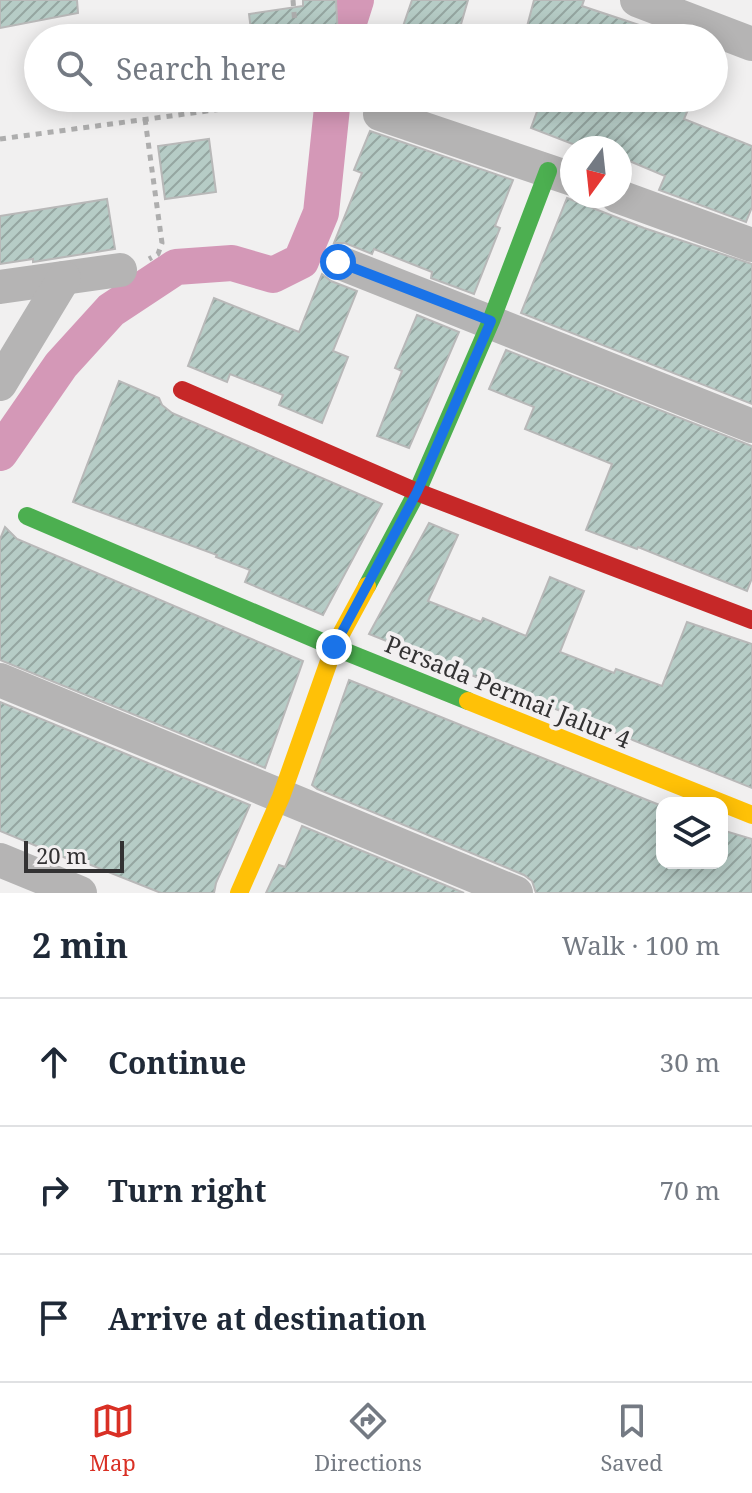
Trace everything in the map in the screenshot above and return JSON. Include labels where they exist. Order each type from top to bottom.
[{"type":"street","points":[[637,0],[700,24]]},
{"type":"street","points":[[728,35],[752,44]]},
{"type":"street","points":[[239,893],[281,797],[334,647],[417,492],[491,321],[560,175],[380,114]]},
{"type":"street","points":[[632,201],[752,245]]},
{"type":"street","points":[[338,262],[752,426]]},
{"type":"street","points":[[0,287],[120,270]]},
{"type":"street","points":[[0,384],[64,278]]},
{"type":"street","points":[[182,390],[417,492],[752,620]]},
{"type":"street","name":"Persada Permai Jalur 4","points":[[27,516],[334,647],[752,815]]},
{"type":"street","points":[[0,680],[516,893]]},
{"type":"street","points":[[0,860],[80,893]]},
{"type":"path","points":[[293,0],[295,24]]},
{"type":"path","points":[[0,139],[198,112]]},
{"type":"path","points":[[120,270],[140,265],[158,254],[162,243],[145,119]]},
{"type":"building","points":[[0,0],[77,0],[78,13],[0,28]]},
{"type":"building","points":[[303,0],[336,0],[337,24],[250,24],[249,14],[303,6]]},
{"type":"building","points":[[412,0],[468,0],[461,24],[404,24]]},
{"type":"building","points":[[534,0],[584,0],[582,6],[636,24],[528,24]]},
{"type":"building","points":[[537,112],[687,112],[684,119],[752,146],[752,207],[746,222],[659,190],[665,176],[632,162],[632,136],[560,136],[560,139],[531,128]]},
{"type":"building","points":[[370,131],[513,180],[495,226],[500,228],[474,294],[431,278],[432,272],[374,249],[372,254],[345,243],[334,243],[362,173],[354,170]]},
{"type":"building","points":[[209,139],[216,192],[165,199],[158,146]]},
{"type":"building","points":[[107,199],[115,249],[0,264],[0,216]]},
{"type":"building","points":[[563,208],[593,208],[752,264],[752,404],[521,313]]},
{"type":"building","points":[[322,274],[357,291],[333,351],[348,357],[322,423],[279,405],[283,395],[230,374],[227,382],[188,366],[214,298],[299,332]]},
{"type":"building","points":[[417,315],[459,332],[409,448],[377,436],[402,371],[395,368]]},
{"type":"building","points":[[506,350],[752,446],[752,578],[747,591],[638,547],[586,530],[612,464],[525,429],[534,407],[489,389]]},
{"type":"building","points":[[119,381],[159,398],[172,413],[382,504],[323,615],[245,582],[250,570],[217,555],[73,502]]},
{"type":"building","points":[[429,523],[458,535],[428,601],[481,622],[483,618],[526,636],[550,577],[584,591],[560,652],[614,673],[616,669],[662,686],[687,622],[752,644],[752,788],[369,634]]},
{"type":"building","points":[[5,527],[17,539],[303,661],[265,768],[0,660],[0,539]]},
{"type":"building","points":[[349,680],[656,804],[656,869],[728,869],[728,832],[752,839],[752,893],[536,893],[532,881],[524,875],[312,785]]},
{"type":"building","points":[[0,702],[250,805],[214,893],[161,893],[0,831]]},
{"type":"building","points":[[302,826],[464,893],[266,893],[279,865],[285,867]]},
{"type":"waterway","points":[[348,24],[356,0]]},
{"type":"waterway","points":[[0,453],[61,365],[111,310],[176,267],[232,263],[273,275],[301,261],[321,213],[332,112]]},
{"type":"traffic: fast","points":[[367,586],[417,492],[491,321],[548,171]]},
{"type":"traffic: fast","points":[[27,516],[468,701]]},
{"type":"traffic: slow","points":[[239,893],[281,797],[334,647],[367,586]]},
{"type":"traffic: slow","points":[[468,701],[752,815]]},
{"type":"traffic: jam","points":[[182,390],[417,492],[752,620]]},
{"type":"route","points":[[334,647],[417,492],[491,321],[338,262]]}]
